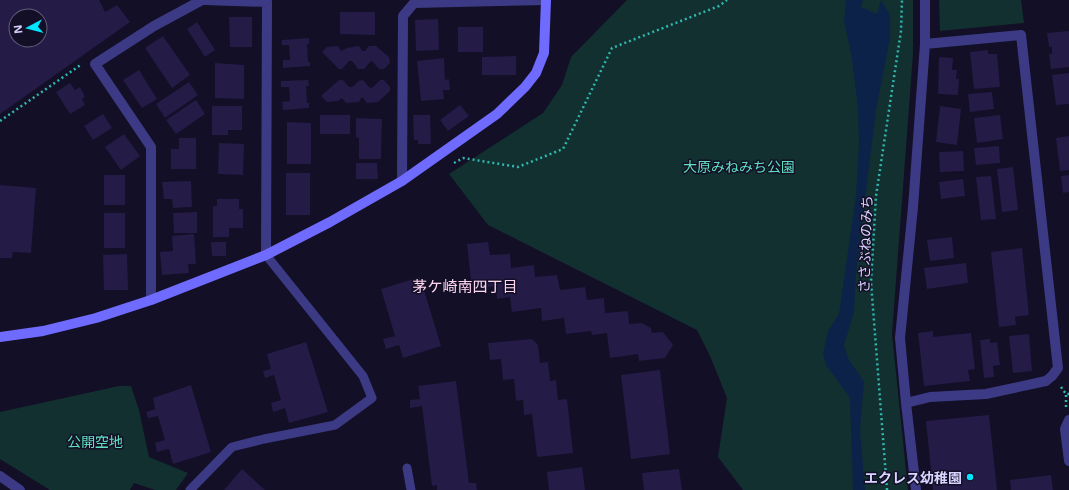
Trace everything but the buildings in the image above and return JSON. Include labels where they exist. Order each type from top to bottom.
[{"type":"street","points":[[151,300],[150,147],[95,64],[154,26],[203,0],[267,2],[266,255]]},
{"type":"street","points":[[0,338],[43,331],[96,318],[151,300],[266,255],[330,222],[402,181],[497,114],[525,87],[536,73],[544,53],[546,0],[414,3],[403,16],[402,181]]},
{"type":"street","points":[[916,490],[900,338],[913,207],[925,44],[925,0]]},
{"type":"street","points":[[906,403],[930,397],[986,394],[1046,381],[1058,368],[1021,36],[925,44]]},
{"type":"street","points":[[1069,420],[1065,429],[1069,461]]},
{"type":"street","points":[[0,476],[20,490]]},
{"type":"lane","points":[[190,490],[232,447],[264,439],[336,425],[372,398],[363,376],[266,255]]},
{"type":"lane","points":[[407,468],[411,490]]},
{"type":"path","points":[[450,166],[463,158],[518,167],[563,149],[612,48],[719,6],[727,0]]},
{"type":"path","name":"ささぶねのみち","points":[[887,490],[872,282],[876,196],[901,30],[902,0]]},
{"type":"path","points":[[0,121],[87,61],[95,64]]},
{"type":"green space","name":"大原みねみち公園","points":[[627,0],[913,0],[913,54],[892,334],[908,490],[743,490],[718,457],[727,398],[710,356],[697,330],[488,225],[449,174],[543,113],[562,85],[571,57]]},
{"type":"green space","points":[[939,0],[1021,0],[1024,23],[940,31]]},
{"type":"green space","name":"公開空地","points":[[119,386],[131,386],[139,410],[149,457],[188,473],[176,490],[155,490],[134,483],[130,490],[50,490],[0,459],[0,412]]},
{"type":"water","points":[[846,0],[863,0],[861,7],[877,14],[881,0],[890,15],[890,38],[876,110],[856,273],[854,312],[844,345],[848,358],[864,382],[860,430],[865,490],[853,490],[850,398],[826,365],[823,354],[828,331],[839,314],[856,195],[859,144],[858,108],[852,59],[844,21]]},
{"type":"place","name":"エクレス幼稚園","points":[[970,477]]},
{"type":"district","name":"茅ケ崎南四丁目","points":[[465,286]]}]
